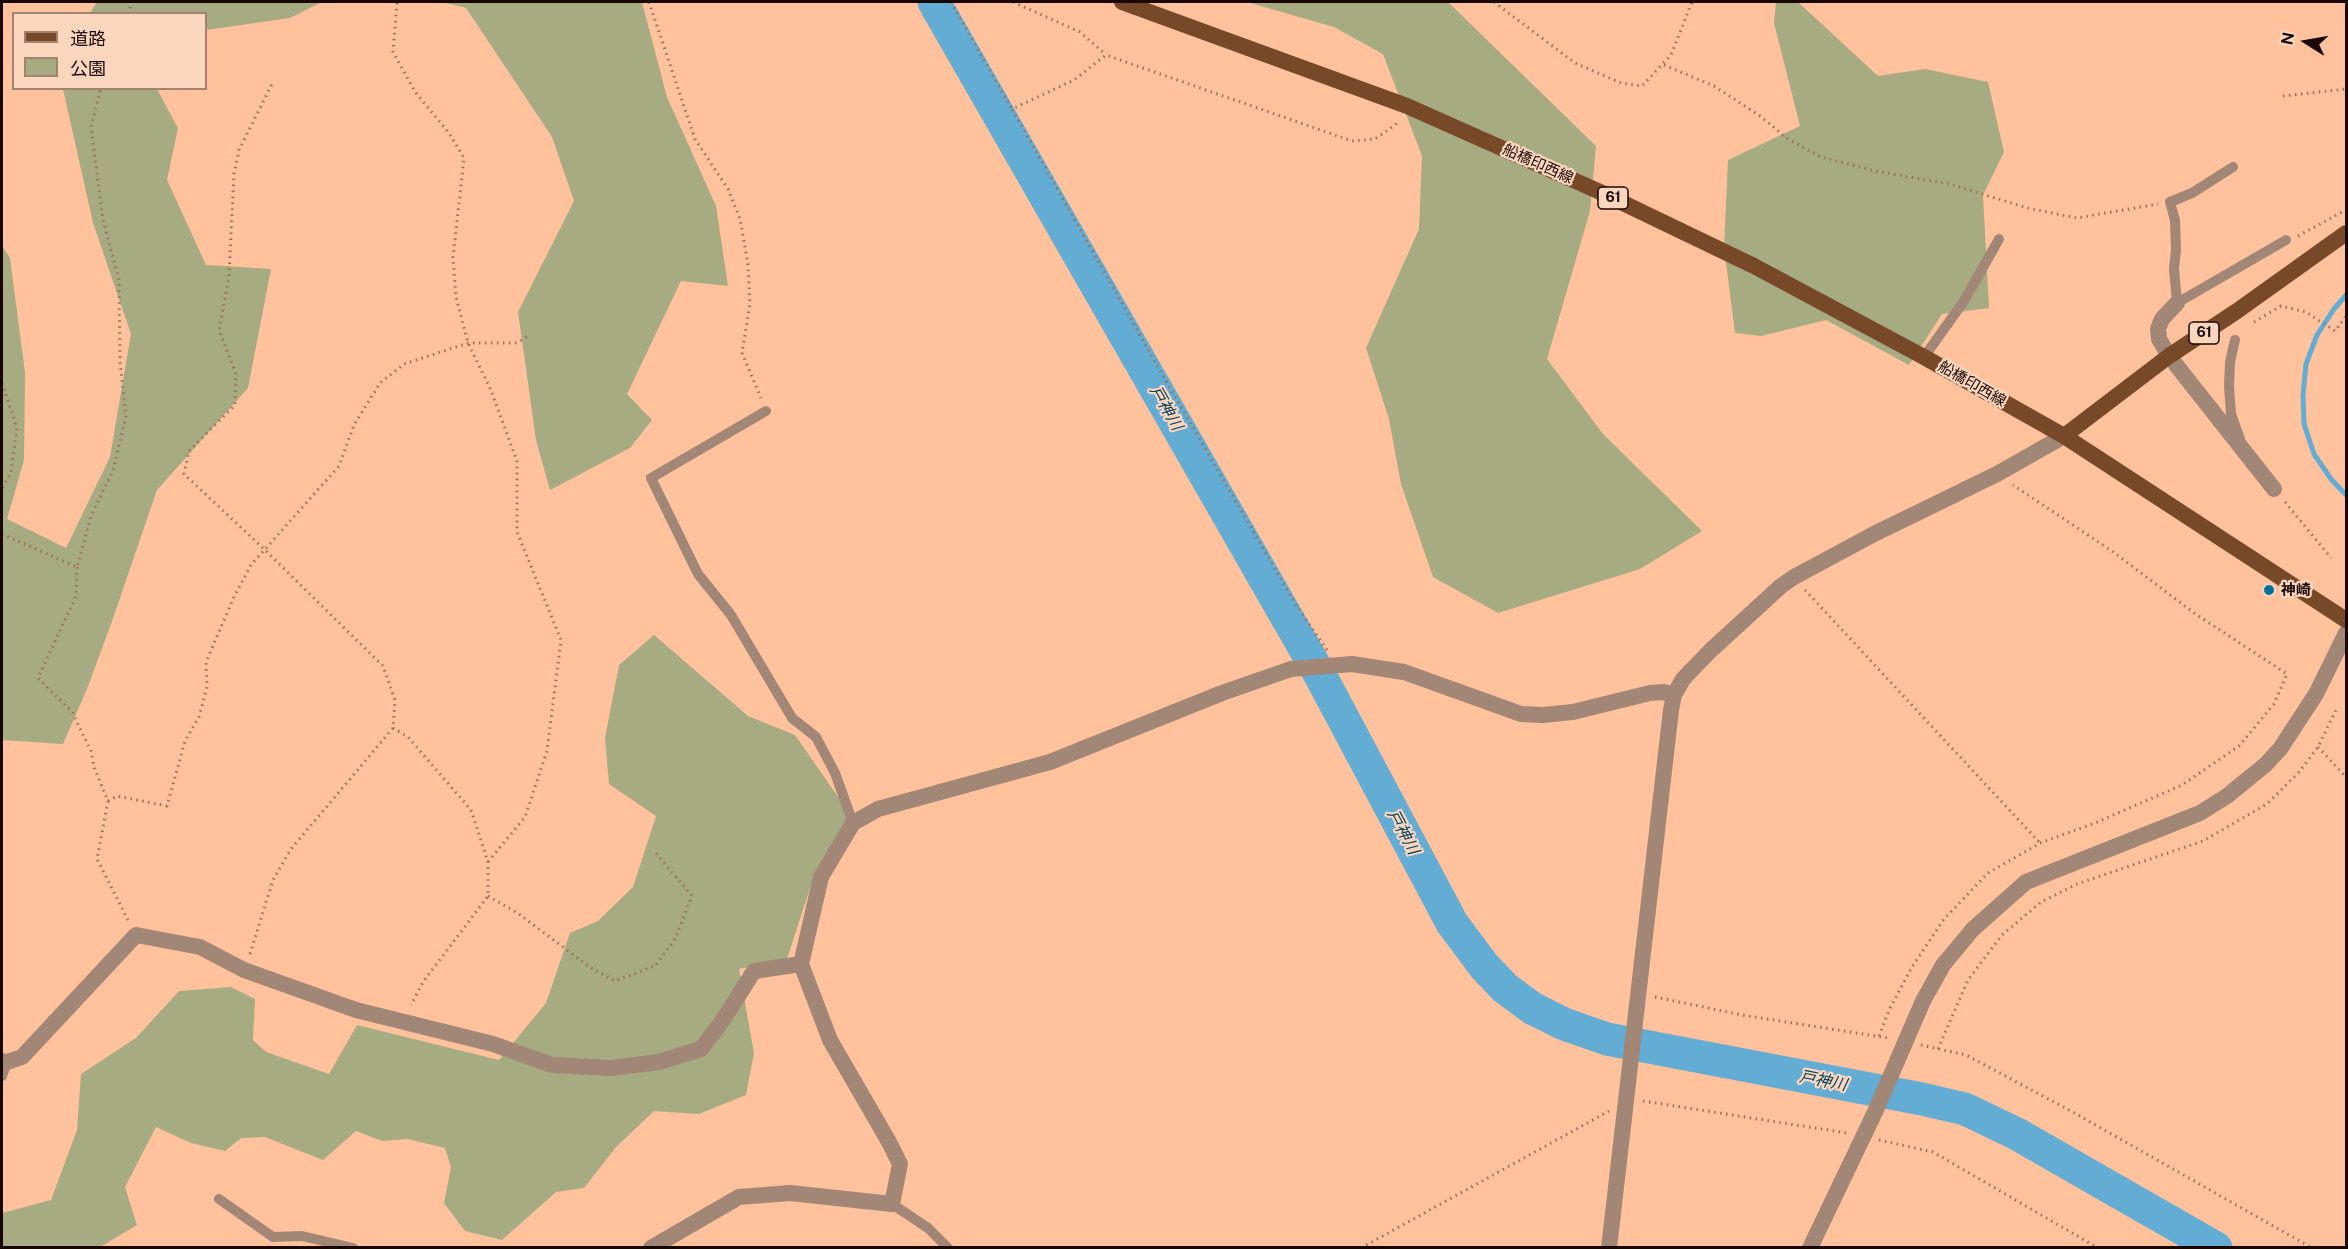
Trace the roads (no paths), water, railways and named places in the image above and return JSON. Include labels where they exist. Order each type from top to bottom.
[{"type":"main road","name":"船橋印西線","points":[[1122,2],[1407,106],[1598,191],[1754,266],[1924,357],[2064,436],[2346,620]]},
{"type":"main road","name":"61","points":[[2064,436],[2169,356],[2237,311],[2346,233]]},
{"type":"street","points":[[2176,303],[2168,311],[2158,329],[2159,339],[2169,356],[2274,489]]},
{"type":"street","points":[[1609,1248],[1674,695],[1683,679],[1710,651],[1781,586],[1794,577],[1874,534],[1997,474],[2064,436]]},
{"type":"street","points":[[1810,1248],[1875,1112],[1923,1001],[1943,965],[1973,929],[2026,882],[2200,813],[2227,796],[2265,765],[2280,749],[2316,694],[2346,633]]},
{"type":"street","points":[[651,1248],[739,1197],[790,1193],[892,1204],[900,1164],[830,1040],[801,964],[821,877],[854,823],[878,809],[1050,762],[1222,693],[1291,669],[1352,664],[1404,672],[1521,714],[1543,715],[1573,712],[1650,693],[1664,692],[1674,695]]},
{"type":"street","points":[[3,1066],[22,1057],[136,935],[200,946],[244,970],[356,1010],[493,1044],[552,1065],[611,1068],[659,1062],[701,1049],[723,1020],[754,971],[801,964]]},
{"type":"lane","points":[[2233,167],[2192,193],[2170,202],[2175,220],[2176,303],[2286,240]]},
{"type":"lane","points":[[1924,357],[1964,301],[1999,239]]},
{"type":"lane","points":[[2235,340],[2230,362],[2230,395],[2235,429],[2246,453]]},
{"type":"lane","points":[[766,411],[651,478],[698,574],[731,615],[792,718],[816,736],[835,773],[854,823]]},
{"type":"lane","points":[[219,1199],[273,1238],[302,1236],[353,1248]]},
{"type":"lane","points":[[892,1204],[928,1228],[948,1248]]},
{"type":"waterway","name":"戸神川","points":[[934,2],[1320,675],[1452,923],[1484,966],[1505,988],[1532,1008],[1564,1024],[1607,1039],[1965,1109],[2017,1134],[2216,1248]]},
{"type":"waterway","points":[[2346,295],[2317,335],[2306,364],[2303,395],[2304,424],[2314,454],[2331,479],[2346,495]]},
{"type":"place","name":"神崎","points":[[2269,590]]}]
